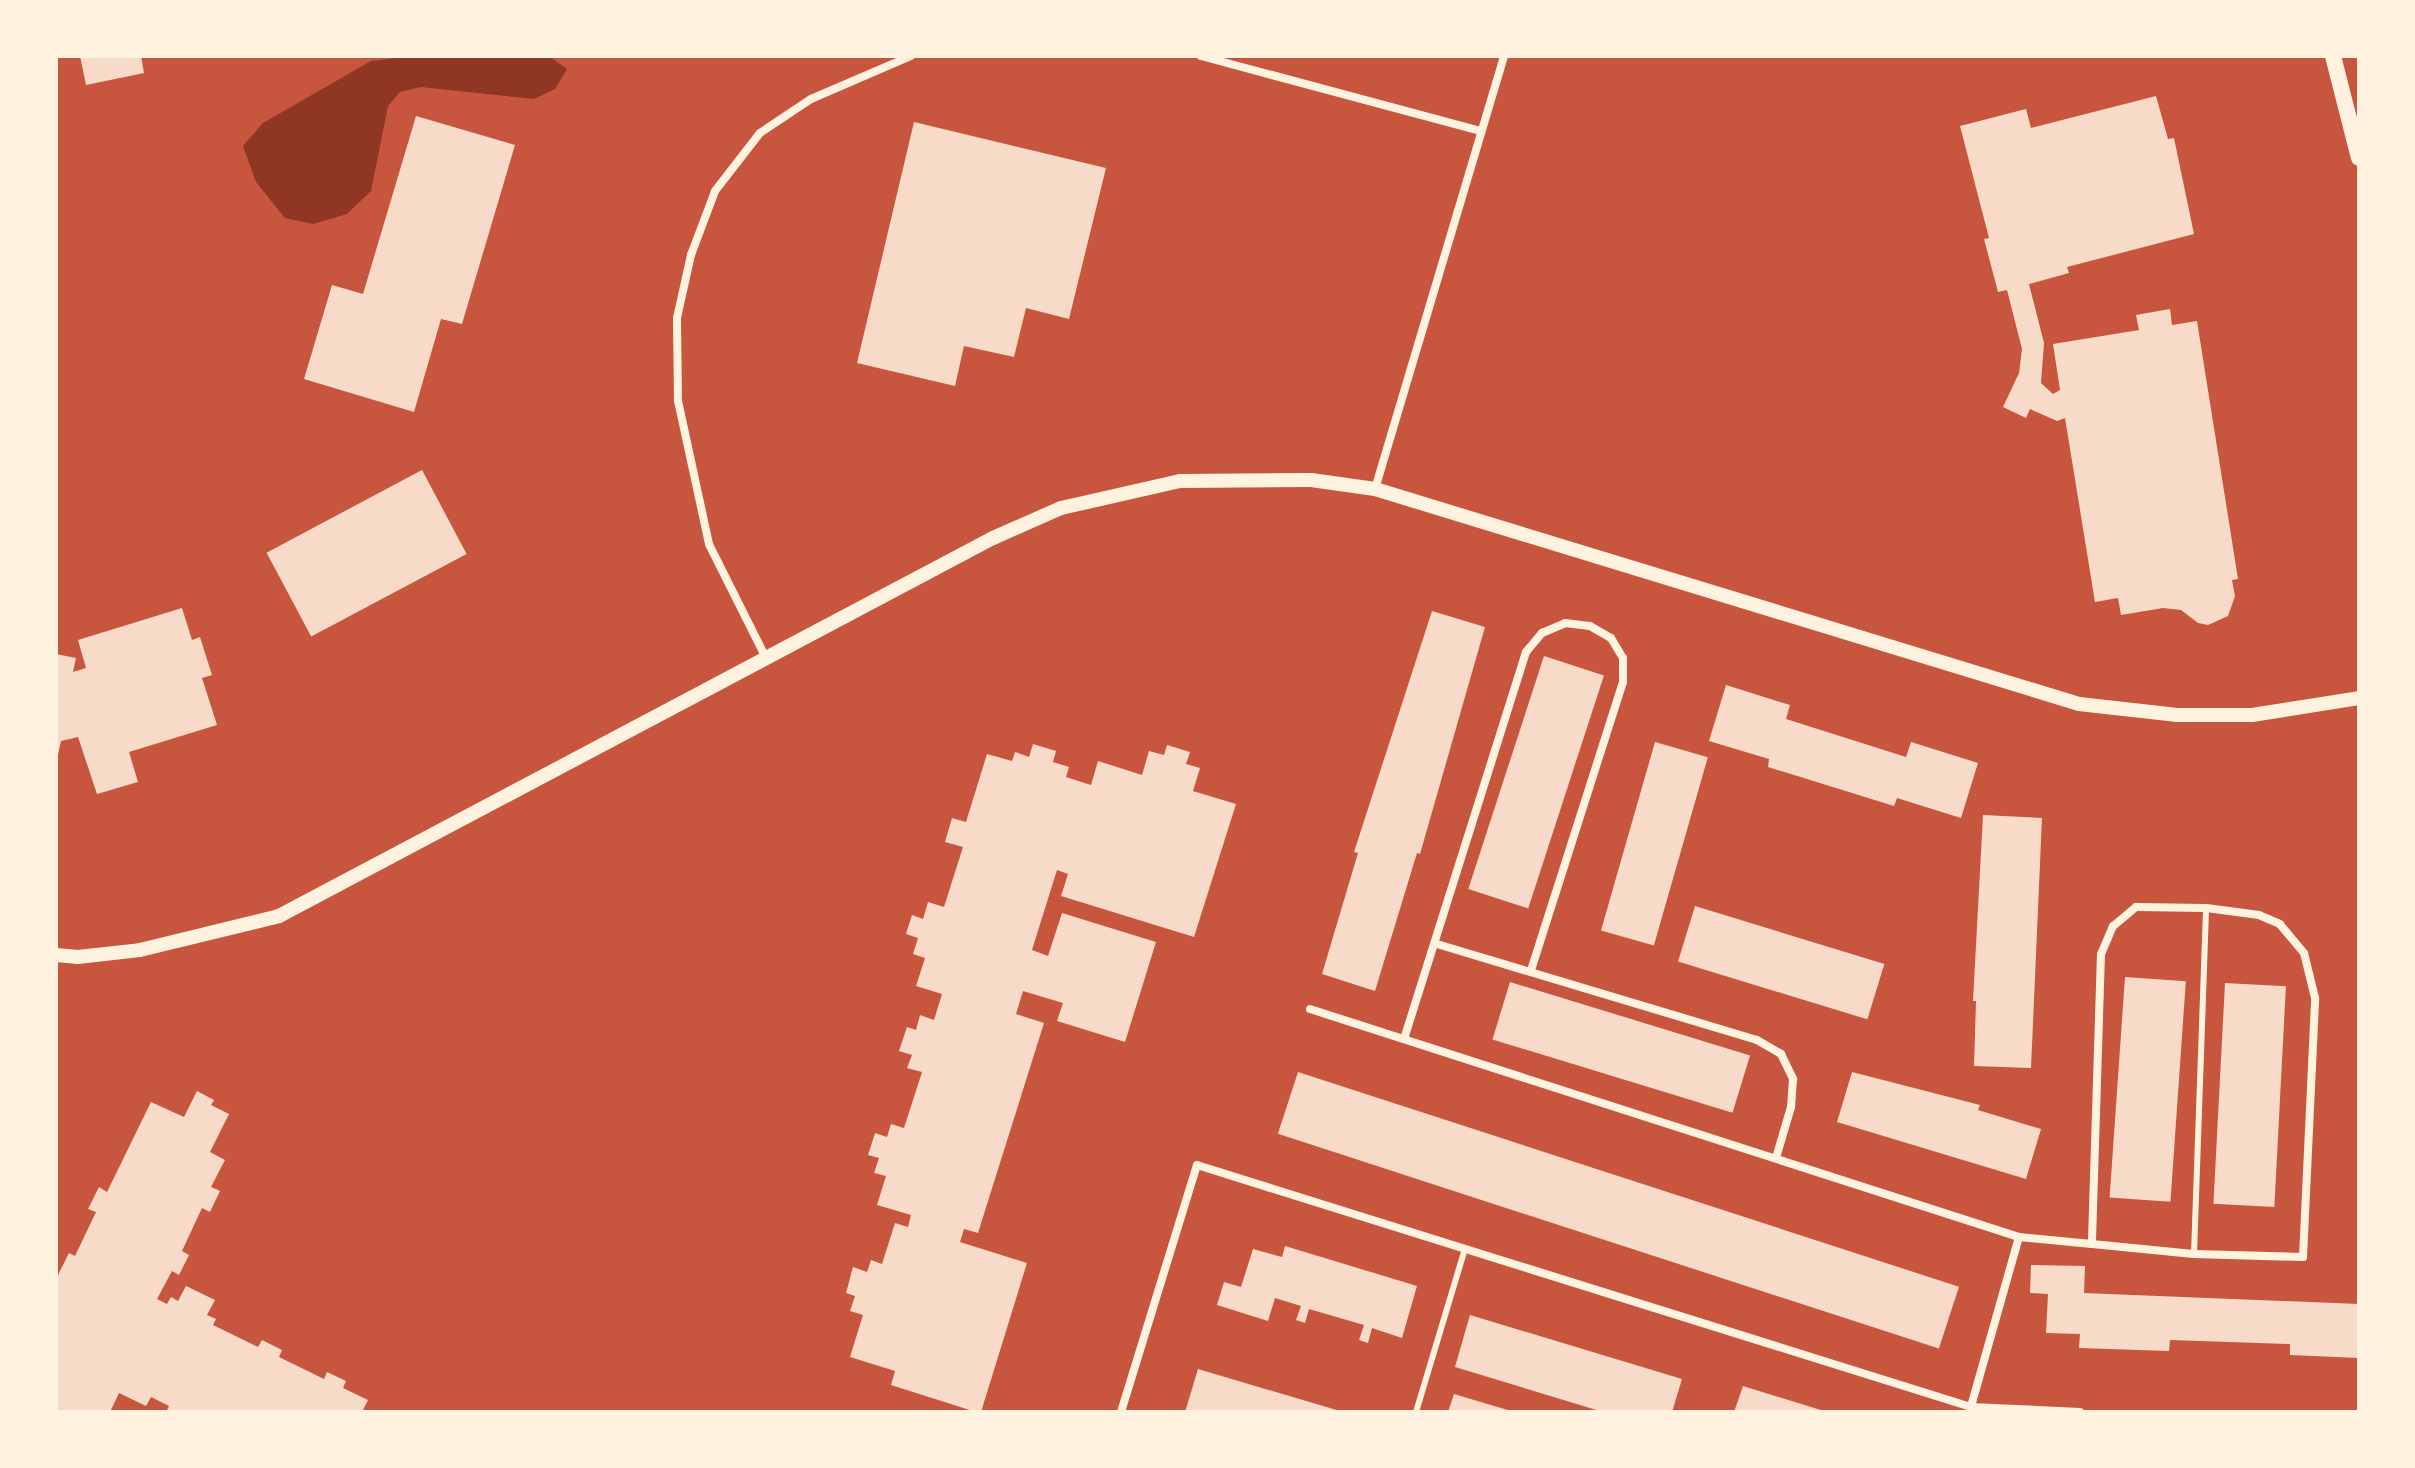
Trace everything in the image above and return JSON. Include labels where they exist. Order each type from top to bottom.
[{"type":"main road","points":[[2333,56],[2359,158]]},
{"type":"street","points":[[766,658],[709,544],[678,401],[677,318],[691,255],[715,191],[760,133],[811,99],[911,56]]},
{"type":"street","points":[[1201,56],[1481,131]]},
{"type":"street","points":[[1375,489],[1504,56]]},
{"type":"street","points":[[56,955],[78,957],[140,950],[279,916],[993,538],[1061,508],[1193,481],[1311,480],[1375,489],[2079,704],[2164,715],[2252,715],[2359,698]]},
{"type":"street","points":[[1404,1039],[1437,944],[1526,652],[1542,633],[1565,623],[1590,626],[1611,638],[1623,658],[1623,682],[1531,971]]},
{"type":"street","points":[[1310,1009],[2019,1237],[2194,1254],[2303,1257],[2315,998],[2304,953],[2280,924],[2259,915],[2206,908],[2136,907],[2113,926],[2101,954],[2092,1244]]},
{"type":"street","points":[[1437,944],[1757,1040],[1781,1054],[1793,1079],[1791,1107],[1776,1158]]},
{"type":"street","points":[[1121,1412],[1197,1165],[1970,1410],[2080,1412]]},
{"type":"street","points":[[1970,1410],[2019,1237]]},
{"type":"lane","points":[[2194,1254],[2206,908]]},
{"type":"lane","points":[[1416,1412],[1465,1249]]},
{"type":"shaded area","points":[[414,56],[549,56],[567,69],[555,89],[534,99],[421,87],[400,92],[388,106],[371,191],[347,214],[313,224],[285,218],[256,182],[243,146],[263,123],[371,61]]},
{"type":"building","points":[[80,56],[141,56],[144,73],[86,85]]},
{"type":"building","points":[[2156,96],[2168,139],[2174,138],[2194,234],[2067,267],[2069,273],[2029,284],[2044,343],[2041,383],[2053,394],[2060,390],[2053,344],[2139,330],[2136,315],[2170,309],[2172,325],[2197,321],[2238,579],[2232,580],[2235,596],[2228,616],[2208,625],[2198,623],[2181,610],[2163,608],[2121,615],[2118,598],[2095,602],[2065,418],[2057,421],[2030,409],[2026,418],[2003,407],[2019,373],[2022,349],[2007,290],[1998,292],[1984,239],[1989,238],[1960,126],[2026,109],[2031,128]]},
{"type":"building","points":[[416,116],[515,145],[462,324],[441,319],[414,412],[304,379],[332,285],[363,294]]},
{"type":"building","points":[[914,122],[1106,168],[1069,319],[1026,308],[1014,357],[964,346],[955,386],[857,363]]},
{"type":"building","points":[[422,470],[467,554],[311,637],[267,553]]},
{"type":"building","points":[[182,608],[192,640],[200,637],[212,675],[202,678],[217,725],[129,752],[138,782],[97,794],[78,737],[61,741],[56,764],[56,654],[76,658],[73,672],[86,668],[78,640]]},
{"type":"building","points":[[1432,611],[1485,627],[1420,854],[1417,853],[1375,991],[1322,974],[1358,853],[1354,852]]},
{"type":"building","points":[[1544,656],[1604,675],[1528,908],[1468,889]]},
{"type":"building","points":[[1726,685],[1790,705],[1786,719],[1906,757],[1911,742],[1978,763],[1961,818],[1897,798],[1894,806],[1768,767],[1769,759],[1709,741]]},
{"type":"building","points":[[1655,742],[1708,757],[1654,946],[1601,930]]},
{"type":"building","points":[[1033,744],[1056,751],[1053,762],[1069,767],[1066,777],[1091,785],[1098,761],[1142,775],[1149,751],[1164,755],[1167,745],[1190,752],[1186,764],[1200,768],[1193,791],[1236,804],[1194,937],[1061,896],[1068,874],[1057,870],[1032,950],[1048,956],[1062,913],[1156,942],[1125,1042],[1057,1021],[1063,1003],[1023,991],[1016,1014],[1044,1023],[978,1233],[964,1229],[960,1242],[1027,1263],[981,1412],[976,1412],[891,1385],[895,1371],[850,1357],[863,1315],[850,1311],[855,1296],[846,1293],[853,1267],[867,1272],[871,1260],[882,1264],[895,1223],[908,1227],[911,1215],[877,1205],[886,1176],[874,1173],[879,1158],[868,1155],[875,1133],[887,1137],[891,1124],[904,1128],[922,1072],[907,1068],[912,1055],[899,1051],[907,1027],[916,1030],[920,1015],[934,1020],[942,994],[916,986],[925,958],[913,954],[918,938],[906,934],[912,915],[923,919],[928,902],[944,907],[963,847],[945,842],[952,818],[966,822],[987,754],[1012,761],[1015,752],[1029,757]]},
{"type":"building","points":[[1983,815],[2042,818],[2031,1068],[1974,1066],[1976,1001],[1973,1001]]},
{"type":"building","points":[[1695,906],[1884,964],[1867,1019],[1678,961]]},
{"type":"building","points":[[2125,977],[2186,981],[2170,1202],[2110,1197]]},
{"type":"building","points":[[1510,982],[1750,1055],[1732,1113],[1492,1039]]},
{"type":"building","points":[[2225,983],[2286,986],[2274,1207],[2213,1204]]},
{"type":"building","points":[[1298,1072],[1959,1287],[1939,1349],[1278,1134]]},
{"type":"building","points":[[1852,1072],[1980,1105],[1978,1110],[2041,1129],[2026,1179],[1837,1122]]},
{"type":"building","points":[[197,1091],[214,1100],[211,1105],[229,1114],[210,1152],[225,1160],[211,1187],[220,1191],[210,1212],[202,1208],[182,1251],[189,1255],[179,1275],[172,1271],[157,1299],[167,1304],[171,1297],[178,1301],[186,1286],[215,1300],[207,1315],[216,1319],[213,1325],[258,1347],[262,1340],[282,1350],[279,1357],[324,1379],[327,1372],[346,1381],[343,1388],[368,1400],[362,1412],[166,1412],[169,1406],[151,1397],[146,1406],[119,1393],[110,1412],[56,1412],[56,1279],[69,1253],[75,1256],[96,1212],[88,1209],[99,1187],[107,1192],[151,1102],[184,1117]]},
{"type":"building","points":[[1285,1246],[1417,1286],[1402,1338],[1372,1328],[1368,1343],[1359,1340],[1364,1325],[1309,1309],[1305,1323],[1296,1320],[1301,1306],[1275,1298],[1268,1321],[1217,1305],[1224,1282],[1241,1287],[1253,1249],[1282,1257]]},
{"type":"building","points":[[2031,1265],[2085,1266],[2084,1293],[2359,1304],[2359,1358],[2290,1355],[2290,1344],[2170,1340],[2169,1351],[2079,1348],[2080,1334],[2046,1333],[2048,1294],[2030,1293]]},
{"type":"building","points":[[1470,1315],[1682,1379],[1672,1412],[1603,1412],[1455,1367]]},
{"type":"building","points":[[1198,1369],[1340,1411],[1340,1412],[1185,1412]]},
{"type":"building","points":[[1743,1386],[1824,1411],[1824,1412],[1734,1412]]},
{"type":"building","points":[[1454,1394],[1511,1411],[1511,1412],[1448,1412]]}]
